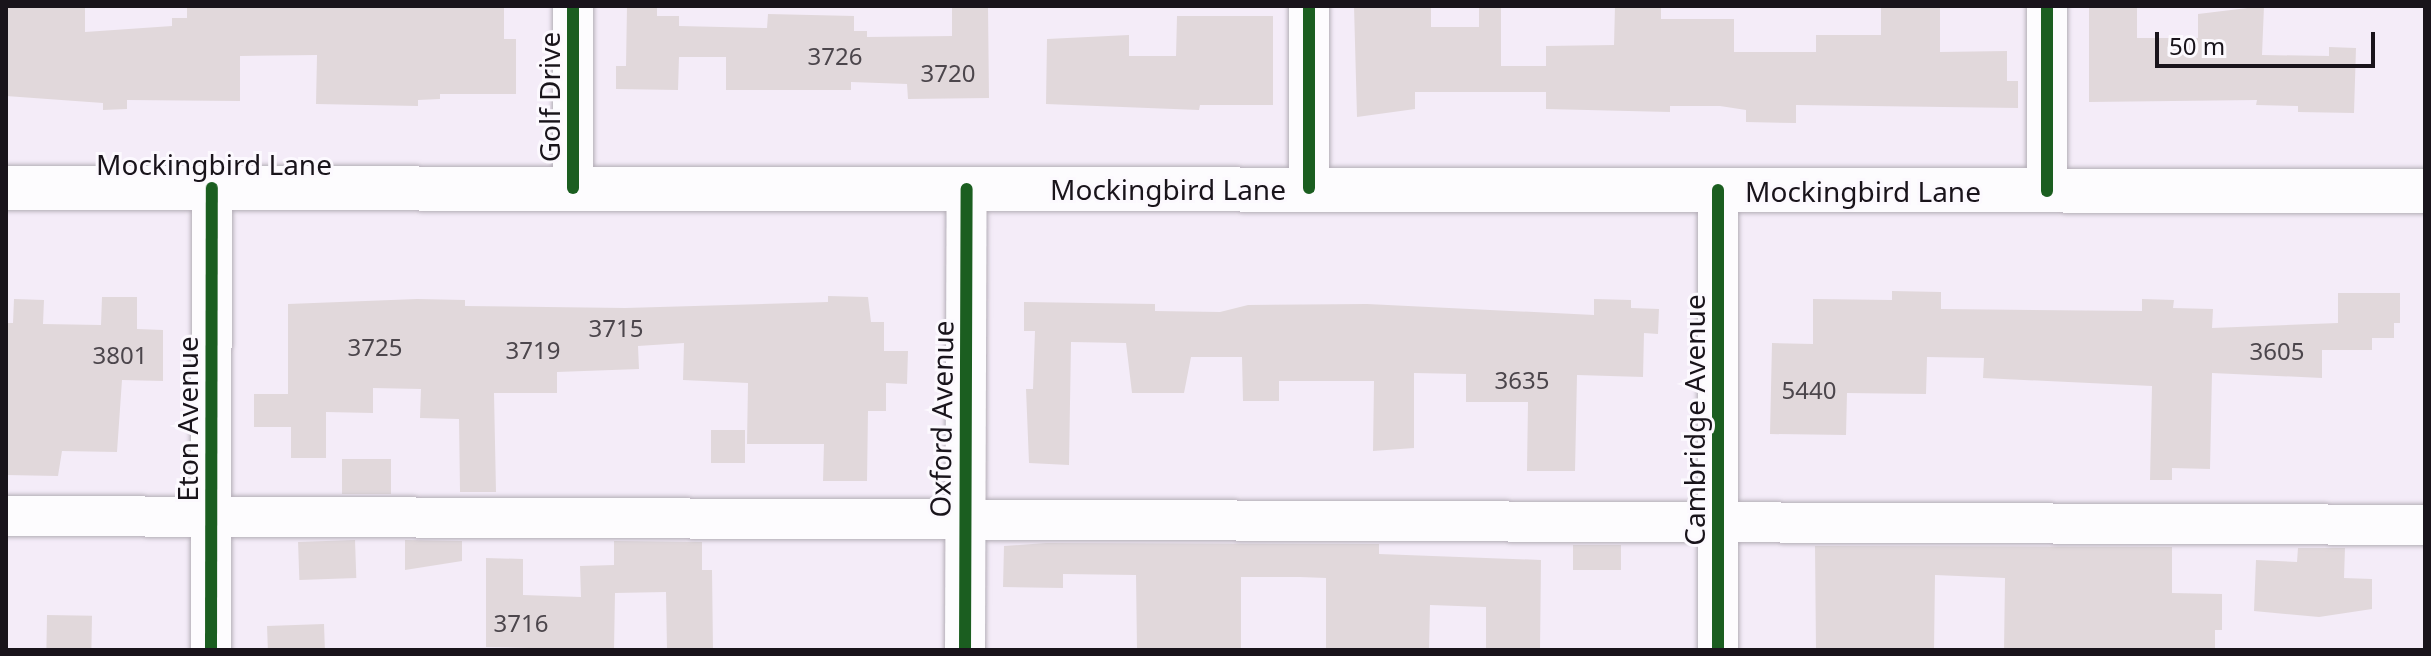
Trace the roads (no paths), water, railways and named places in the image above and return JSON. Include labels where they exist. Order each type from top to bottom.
[{"type":"main road","name":"Mockingbird Lane","points":[[6,188],[2425,191]]},
{"type":"street","name":"Golf Drive","points":[[573,6],[573,188]]},
{"type":"street","points":[[1309,6],[1309,188]]},
{"type":"street","points":[[2047,6],[2047,191]]},
{"type":"street","name":"Eton Avenue","points":[[211,650],[212,188]]},
{"type":"street","name":"Oxford Avenue","points":[[965,650],[967,189]]},
{"type":"street","name":"Cambridge Avenue","points":[[1718,190],[1718,650]]},
{"type":"street","points":[[6,516],[2425,525]]}]
